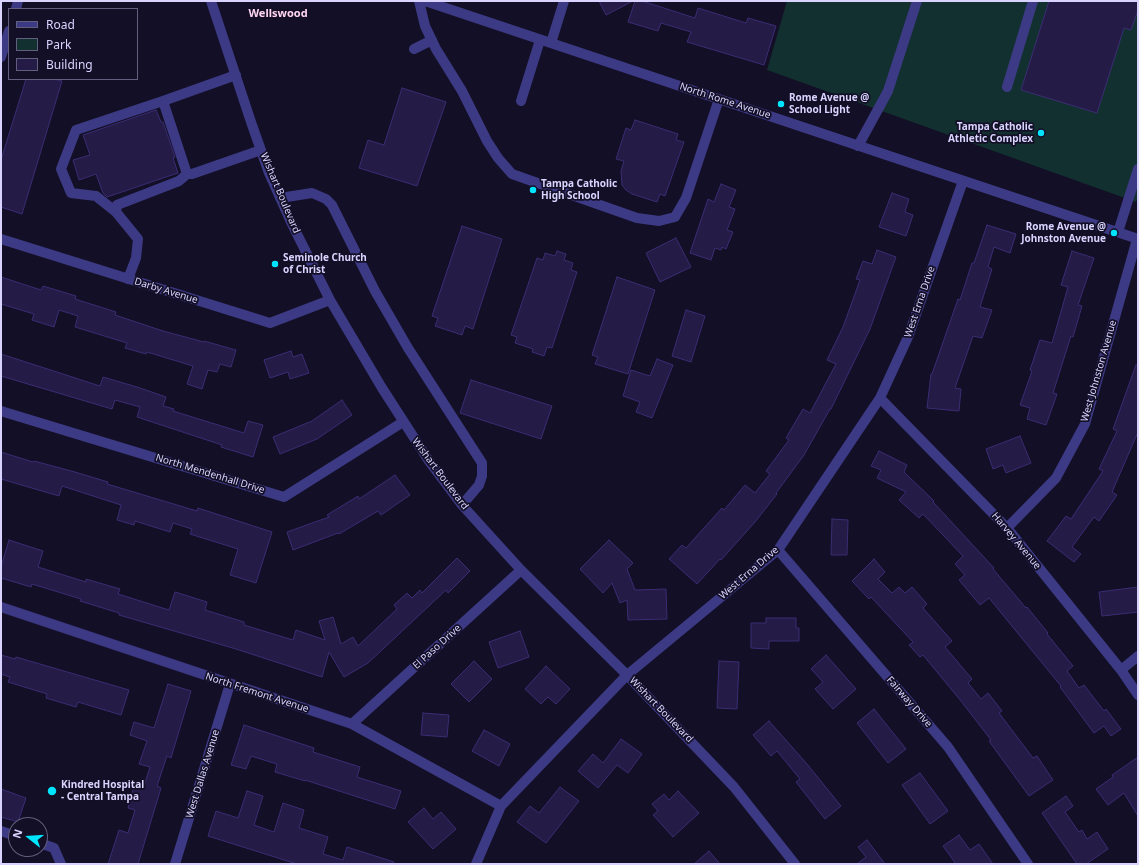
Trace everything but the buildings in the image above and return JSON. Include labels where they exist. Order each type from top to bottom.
[{"type":"street","name":"Wishart Boulevard","points":[[211,1],[251,122],[280,198],[330,300],[382,388],[429,461],[462,504],[521,570],[627,675],[734,787],[795,864]]},
{"type":"street","points":[[419,1],[426,26],[432,40],[462,91],[487,141],[498,158],[512,174],[637,218],[659,221],[675,218],[686,198],[718,99]]},
{"type":"street","name":"North Rome Avenue","points":[[425,1],[1138,239]]},
{"type":"street","points":[[551,44],[564,1]]},
{"type":"street","points":[[858,146],[888,91],[917,1]]},
{"type":"street","points":[[1007,87],[1033,1]]},
{"type":"street","points":[[1,57],[8,34]]},
{"type":"street","points":[[414,49],[432,40]]},
{"type":"street","points":[[521,101],[540,40]]},
{"type":"street","points":[[128,279],[136,258],[138,239],[116,212],[96,196],[71,193],[61,168],[76,130],[236,75]]},
{"type":"street","points":[[163,101],[187,174]]},
{"type":"street","points":[[116,212],[118,205],[179,181],[187,174],[192,174],[261,150]]},
{"type":"street","points":[[1118,232],[1138,169]]},
{"type":"street","name":"West Erna Drive","points":[[476,864],[501,806],[627,675],[778,550],[880,398],[908,337],[963,180]]},
{"type":"street","points":[[280,198],[312,193],[326,199],[332,204],[378,297],[408,348],[482,463],[482,476],[479,485],[462,504]]},
{"type":"street","name":"Darby Avenue","points":[[1,239],[270,323],[330,300]]},
{"type":"street","name":"West Johnston Avenue","points":[[1007,528],[1056,478],[1085,424],[1138,239]]},
{"type":"street","name":"Harvey Avenue","points":[[880,398],[1007,528],[1121,670],[1138,695]]},
{"type":"street","name":"North Mendenhall Drive","points":[[1,411],[284,497],[403,422]]},
{"type":"street","name":"Fairway Drive","points":[[778,550],[948,747],[1028,864]]},
{"type":"street","name":"El Paso Drive","points":[[352,724],[521,570]]},
{"type":"street","name":"North Fremont Avenue","points":[[1,607],[352,724],[501,806]]},
{"type":"street","points":[[1121,670],[1138,656]]},
{"type":"street","name":"West Dallas Avenue","points":[[176,864],[230,684]]},
{"type":"street","points":[[48,846],[54,848],[61,864]]},
{"type":"green space","name":"Tampa Catholic Athletic Complex","points":[[787,1],[1138,1],[1138,196],[1136,202],[767,70]]},
{"type":"place","name":"Rome Avenue @ School Light","points":[[781,104]]},
{"type":"place","name":"Tampa Catholic Athletic Complex","points":[[1041,133]]},
{"type":"place","name":"Tampa Catholic High School","points":[[533,190]]},
{"type":"place","name":"Rome Avenue @ Johnston Avenue","points":[[1114,233]]},
{"type":"place","name":"Seminole Church of Christ","points":[[275,264]]},
{"type":"place","name":"Kindred Hospital - Central Tampa","points":[[52,791]]},
{"type":"district","name":"Wellswood","points":[[278,14]]}]
